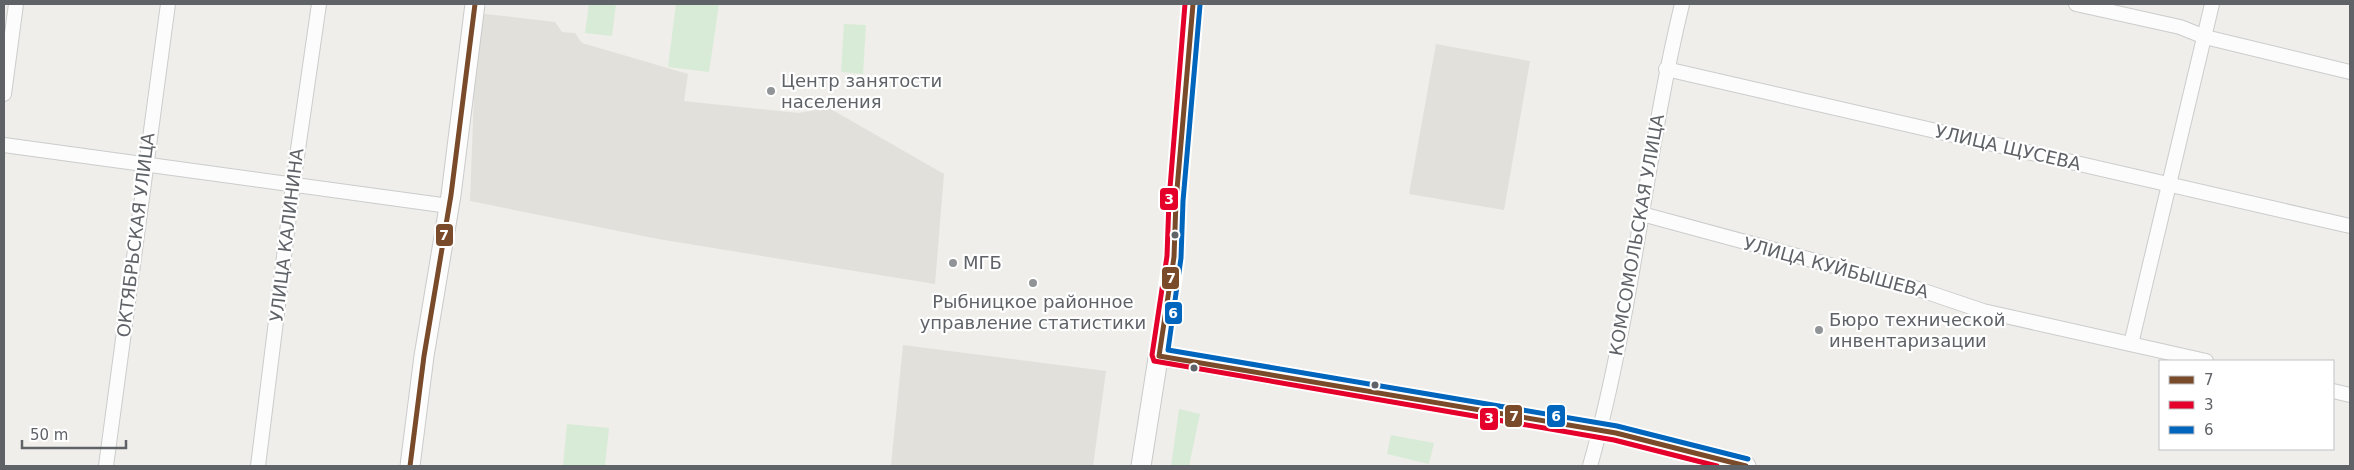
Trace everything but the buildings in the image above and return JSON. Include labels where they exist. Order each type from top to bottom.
[{"type":"street","points":[[4,94],[16,4]]},
{"type":"street","name":"ОКТЯБРЬСКАЯ УЛИЦА","points":[[106,466],[145,163],[168,4]]},
{"type":"street","name":"УЛИЦА КАЛИНИНА","points":[[258,466],[293,184],[318,4]]},
{"type":"street","points":[[410,466],[424,356],[449,206],[475,4]]},
{"type":"street","points":[[1141,466],[1174,257],[1176,201],[1193,4]]},
{"type":"street","name":"КОМСОМОЛЬСКАЯ УЛИЦА","points":[[1590,466],[1600,431],[1624,325],[1666,69],[1682,4]]},
{"type":"street","points":[[2076,4],[2180,27],[2205,37],[2350,72]]},
{"type":"street","points":[[2131,344],[2212,4]]},
{"type":"street","name":"УЛИЦА ЩУСЕВА","points":[[1666,69],[2169,186],[2350,226]]},
{"type":"street","points":[[4,145],[449,206]]},
{"type":"street","name":"УЛИЦА КУЙБЫШЕВА","points":[[1642,214],[1916,288],[1983,311],[2202,360]]},
{"type":"street","points":[[1159,356],[1600,431],[1746,466]]},
{"type":"street","points":[[2334,391],[2350,395]]},
{"type":"shaded area","points":[[477,13],[555,22],[562,32],[575,33],[582,43],[688,74],[684,101],[798,113],[829,108],[944,174],[935,284],[658,239],[470,201]]},
{"type":"shaded area","points":[[1436,44],[1530,61],[1504,210],[1409,194]]},
{"type":"shaded area","points":[[903,345],[1106,371],[1093,466],[891,466]]},
{"type":"green space","points":[[589,4],[616,4],[612,36],[585,33]]},
{"type":"green space","points":[[676,4],[719,4],[709,72],[668,67]]},
{"type":"green space","points":[[844,24],[866,25],[863,74],[841,72]]},
{"type":"green space","points":[[1179,409],[1200,414],[1189,466],[1171,466]]},
{"type":"green space","points":[[567,424],[609,428],[605,466],[563,466]]},
{"type":"green space","points":[[1391,435],[1434,443],[1429,464],[1387,454]]},
{"type":"transit line","name":"7","points":[[410,466],[424,356],[451,195],[475,4]]},
{"type":"transit line","name":"3","points":[[1185,4],[1169,200],[1167,256],[1152,355],[1154,361],[1614,440],[1717,466]]},
{"type":"transit line","name":"7","points":[[1193,4],[1176,201],[1174,257],[1159,356],[1616,433],[1746,466]]},
{"type":"transit line","name":"6","points":[[1200,5],[1183,201],[1181,258],[1168,350],[1617,426],[1748,459]]},
{"type":"place","name":"Центр занятости населения","points":[[771,91]]},
{"type":"place","name":"МГБ","points":[[953,263]]},
{"type":"place","name":"Рыбницкое районное управление статистики","points":[[1033,283]]},
{"type":"place","name":"Бюро технической инвентаризации","points":[[1819,330]]}]
